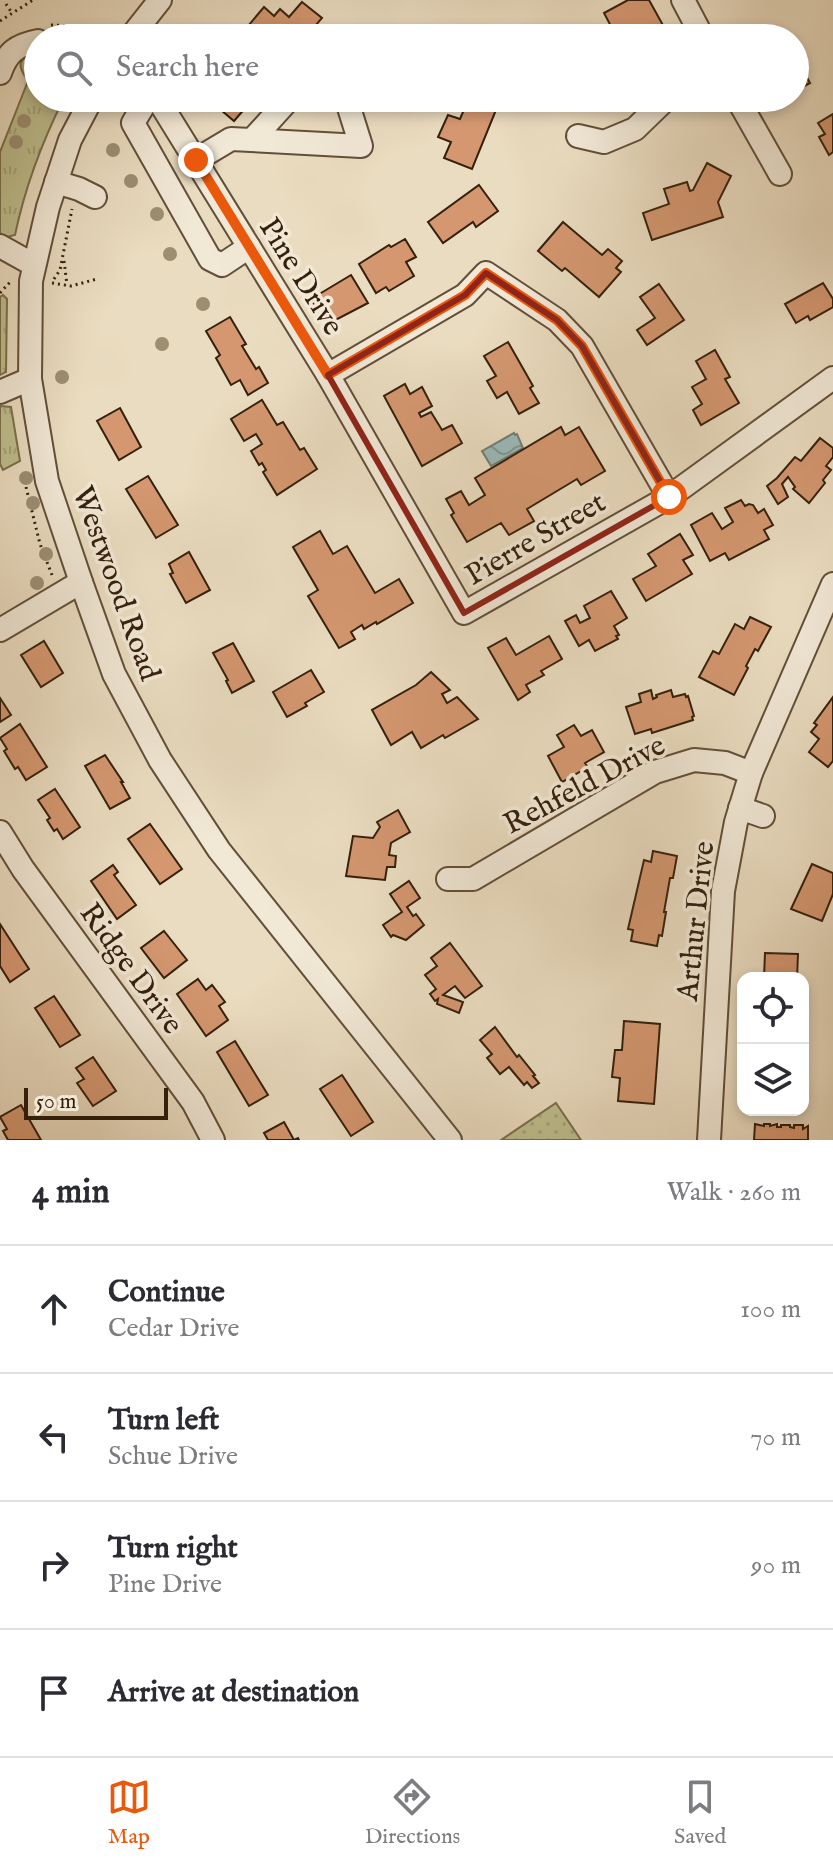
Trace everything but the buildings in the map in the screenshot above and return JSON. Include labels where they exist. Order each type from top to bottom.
[{"type":"street","points":[[141,24],[160,0]]},
{"type":"street","points":[[683,0],[696,24]]},
{"type":"street","points":[[0,73],[4,62],[24,44]]},
{"type":"street","name":"Westwood Road","points":[[85,112],[70,140],[56,182],[34,265],[31,281],[30,379],[47,481],[81,582],[114,674],[160,760],[219,850],[450,1140]]},
{"type":"street","points":[[140,112],[133,123],[210,259],[222,265],[249,247]]},
{"type":"street","name":"Pine Drive","points":[[166,112],[328,375],[464,613]]},
{"type":"street","points":[[252,140],[277,112]]},
{"type":"street","points":[[196,160],[231,139],[361,146],[350,112]]},
{"type":"street","points":[[578,136],[604,142],[635,129],[653,112]]},
{"type":"street","points":[[745,112],[780,174]]},
{"type":"street","points":[[56,182],[95,197]]},
{"type":"street","points":[[0,246],[34,265]]},
{"type":"street","points":[[328,375],[465,295],[486,273],[557,320],[582,346],[669,497]]},
{"type":"street","name":"Pierre Street","points":[[464,613],[669,497],[833,378]]},
{"type":"street","points":[[0,392],[30,379]]},
{"type":"street","points":[[0,630],[81,582]]},
{"type":"street","name":"Arthur Drive","points":[[709,1140],[723,891],[736,822],[751,773],[833,584]]},
{"type":"street","name":"Rehfeld Drive","points":[[448,879],[473,879],[655,772],[694,760],[725,763],[751,773]]},
{"type":"street","points":[[740,808],[763,816]]},
{"type":"street","name":"Ridge Drive","points":[[0,832],[23,869],[193,1102],[213,1140]]},
{"type":"path","points":[[0,21],[33,0]]},
{"type":"path","points":[[6,4],[12,13]]},
{"type":"path","points":[[63,256],[67,285]]},
{"type":"path","points":[[0,293],[14,278]]},
{"type":"path","points":[[52,283],[71,286],[97,279]]},
{"type":"highlighted area","points":[[486,273],[557,320],[582,346],[669,497],[464,613],[328,375],[465,295]]},
{"type":"green space","points":[[24,58],[24,75],[20,66]]},
{"type":"green space","points":[[24,91],[24,112],[57,112],[35,165],[15,235],[7,237],[0,233],[0,152]]},
{"type":"green space","points":[[3,295],[7,299],[6,372],[0,375],[0,297]]},
{"type":"green space","points":[[0,406],[11,407],[20,461],[3,470],[0,464]]},
{"type":"green space","points":[[556,1103],[581,1140],[501,1140]]},
{"type":"water","points":[[514,433],[523,448],[491,466],[482,451]]},
{"type":"route","points":[[196,160],[328,375],[465,295],[486,273],[557,320],[582,346],[669,497]]}]
